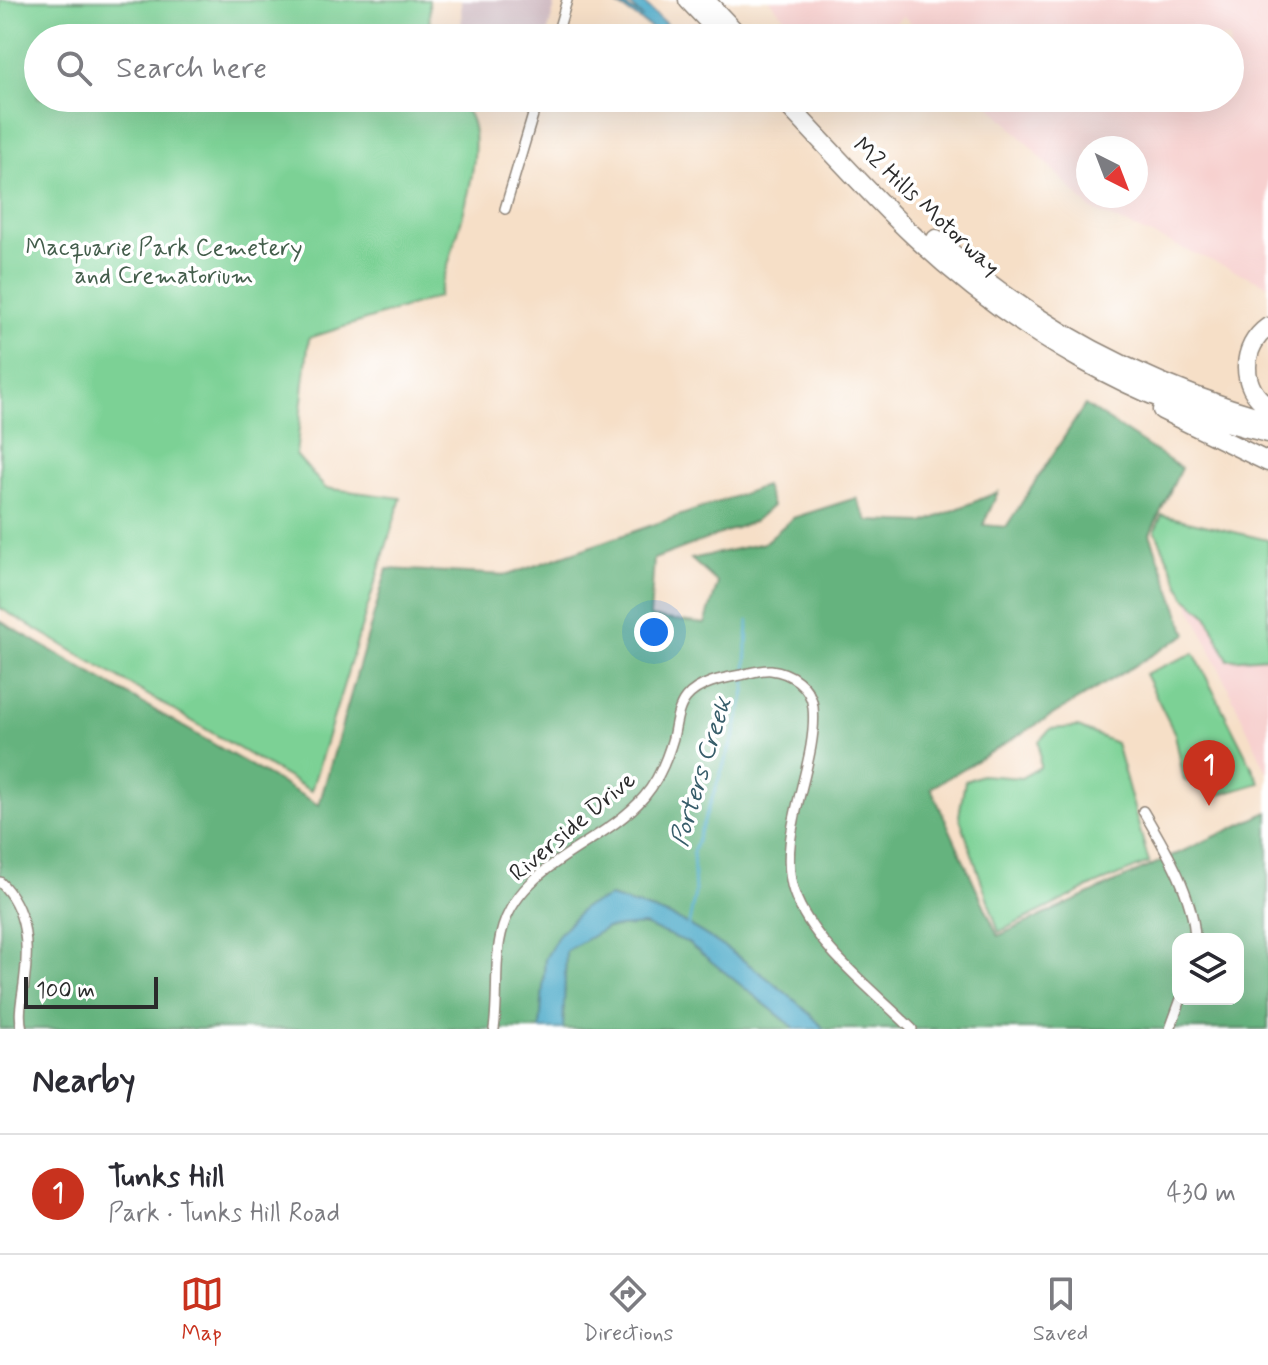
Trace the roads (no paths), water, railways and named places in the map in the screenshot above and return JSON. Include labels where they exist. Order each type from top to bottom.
[{"type":"highway","points":[[688,0],[711,24]]},
{"type":"highway","points":[[705,0],[728,24]]},
{"type":"highway","name":"M2 Hills Motorway","points":[[794,112],[928,248],[1005,311],[1069,354],[1120,380],[1177,405],[1268,433]]},
{"type":"highway","name":"M2 Hills Motorway","points":[[811,112],[864,169],[947,249],[1049,325],[1133,371],[1211,403],[1268,420]]},
{"type":"highway","points":[[1268,327],[1251,345],[1246,363],[1251,388],[1268,406]]},
{"type":"highway","points":[[1069,354],[1084,373],[1268,462]]},
{"type":"street","points":[[560,24],[567,0]]},
{"type":"street","points":[[505,209],[534,112]]},
{"type":"street","name":"Riverside Drive","points":[[494,1029],[499,946],[511,910],[533,881],[611,826],[646,795],[664,763],[681,705],[687,697],[705,685],[770,670],[797,680],[805,687],[813,707],[812,732],[796,808],[790,864],[795,895],[811,925],[912,1029]]},
{"type":"street","points":[[1143,811],[1190,904],[1195,933]]},
{"type":"street","points":[[0,882],[24,919],[28,957],[20,1013],[22,1029]]},
{"type":"street","points":[[1170,1029],[1179,1005]]},
{"type":"water","points":[[626,0],[640,0],[666,24],[645,24],[617,5],[618,1],[643,18]]},
{"type":"water","points":[[610,897],[664,914],[697,930],[777,985],[824,1029],[796,1029],[687,942],[644,925],[606,928],[566,951],[563,1029],[540,1029],[545,959],[559,934],[584,907]]},
{"type":"waterway","name":"Porters Creek","points":[[746,670],[748,621]]},
{"type":"waterway","name":"Porters Creek","points":[[688,928],[695,893],[693,852],[735,733],[746,677]]},
{"type":"place","name":"Tunks Hill","points":[[1209,806]]},
{"type":"park label","name":"Macquarie Park Cemetery and Crematorium","points":[[164,262]]}]
